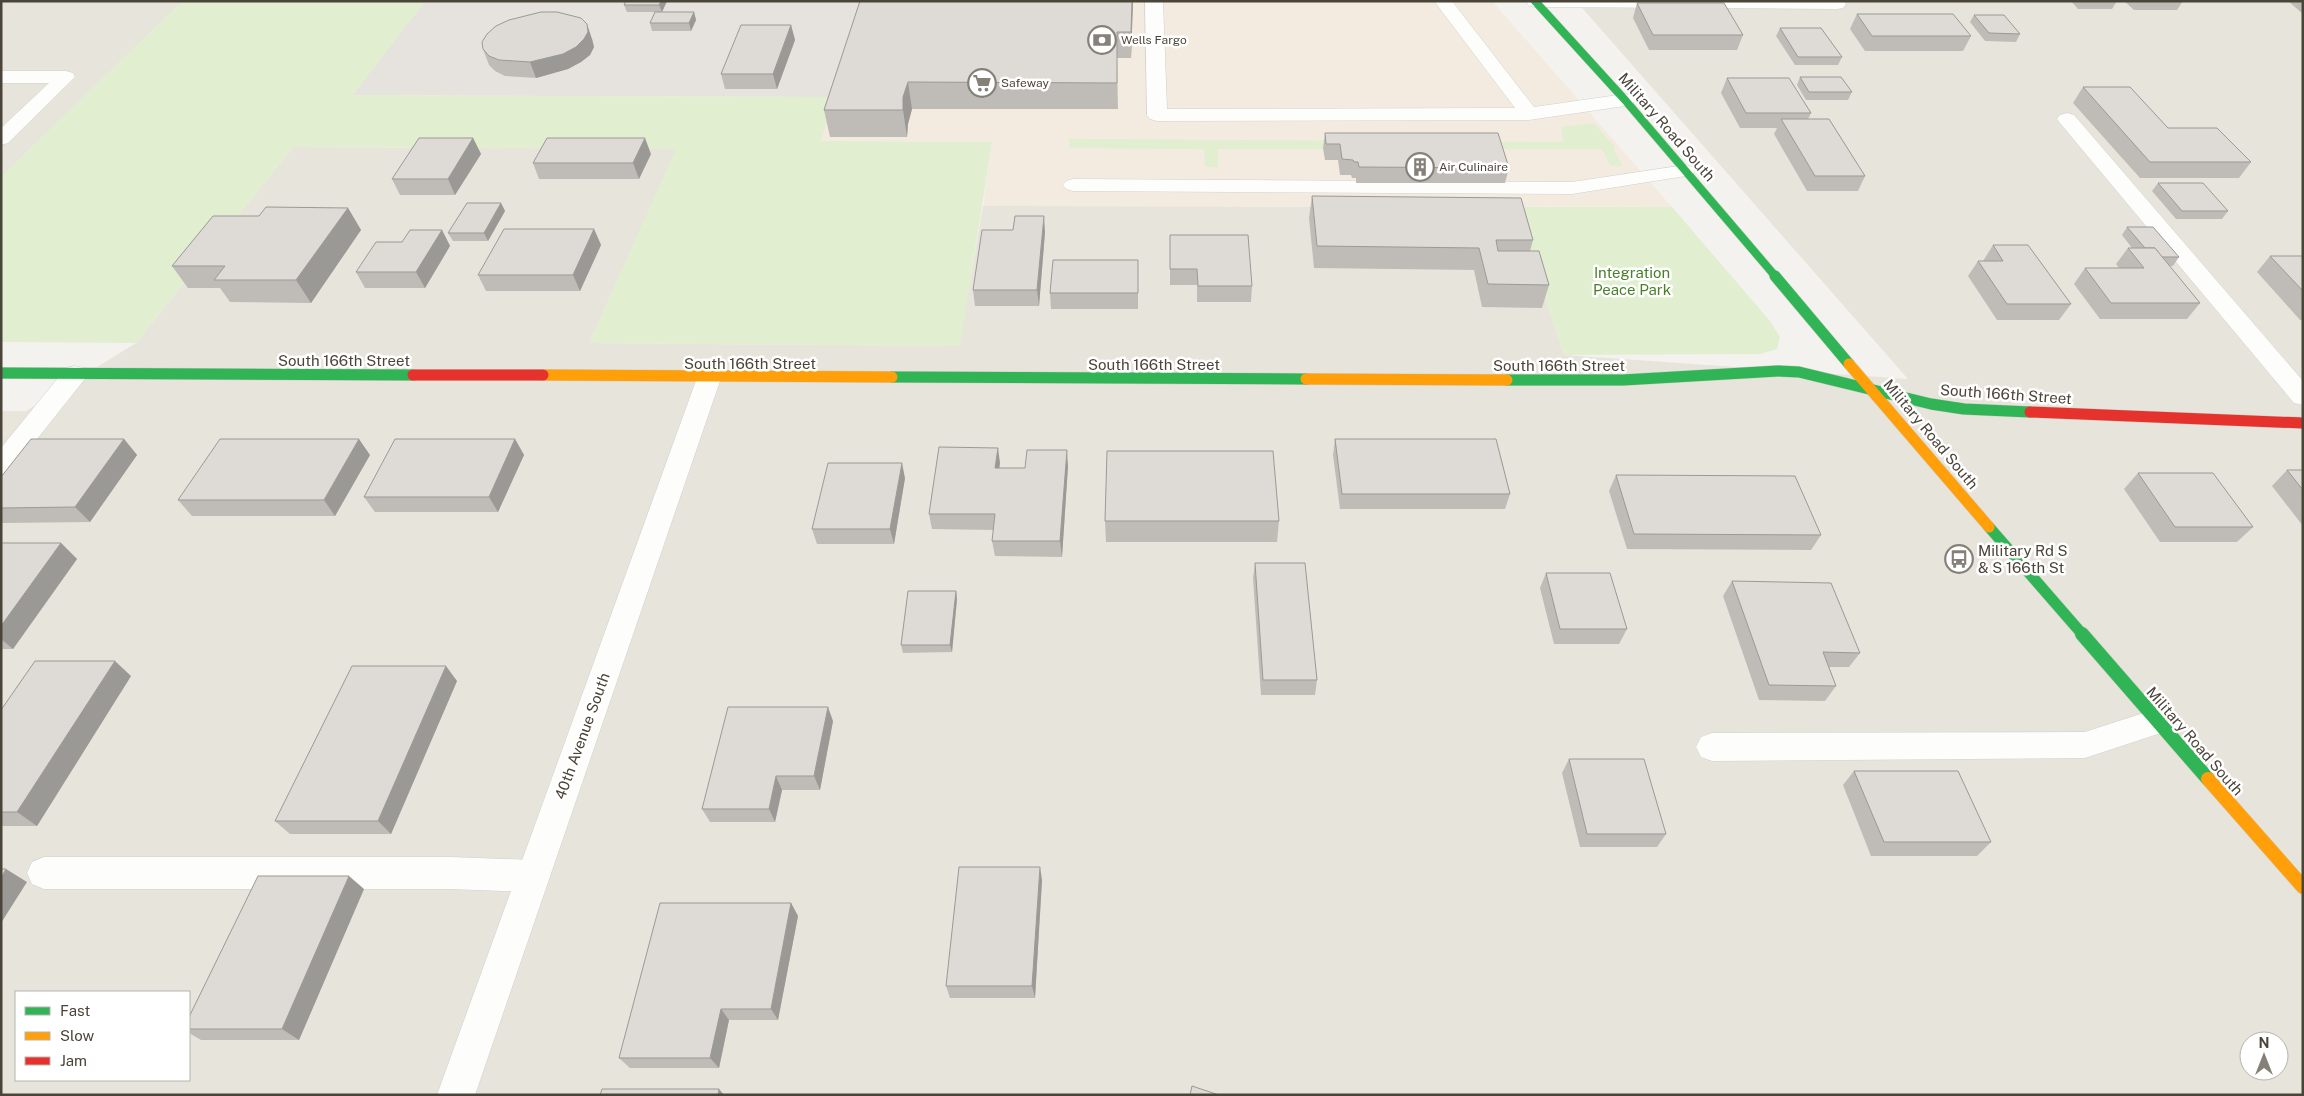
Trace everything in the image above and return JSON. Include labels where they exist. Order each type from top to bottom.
[{"type":"street","points":[[1154,1],[1157,115],[1529,114],[1626,100]]},
{"type":"street","points":[[1444,1],[1529,114]]},
{"type":"street","points":[[1535,2],[1837,4]]},
{"type":"street","name":"Military Road South","points":[[1535,2],[1626,100],[2054,604],[2159,721],[2303,888]]},
{"type":"street","points":[[1,77],[66,77],[10,122],[1,139]]},
{"type":"street","points":[[2067,119],[2303,397]]},
{"type":"street","points":[[1073,185],[1572,188],[1685,171]]},
{"type":"street","name":"South 166th Street","points":[[1,373],[709,378],[1623,380],[1778,371],[1800,372],[1931,404],[1964,409],[2303,424]]},
{"type":"street","points":[[1,466],[75,374]]},
{"type":"street","name":"40th Avenue South","points":[[456,1095],[709,378]]},
{"type":"street","points":[[1712,747],[2085,745],[2159,721]]},
{"type":"street","points":[[44,873],[450,873],[532,876]]},
{"type":"shaded area","points":[[1,1],[183,1],[1,177]]},
{"type":"shaded area","points":[[425,1],[863,1],[834,97],[352,95]]},
{"type":"shaded area","points":[[863,1],[1492,1],[1672,207],[983,206],[992,142],[820,141]]},
{"type":"shaded area","points":[[1576,1],[2303,1],[2303,1095],[1,1095],[1,441],[26,411],[136,343],[293,147],[677,149],[589,343],[959,346],[983,206],[1515,207],[1564,355],[1908,379]]},
{"type":"shaded area","points":[[1,411],[26,411],[1,441]]},
{"type":"green space","points":[[183,1],[425,1],[353,95],[834,97],[821,141],[992,142],[960,346],[589,343],[676,149],[293,147],[136,343],[1,342],[1,177]]},
{"type":"green space","points":[[1594,123],[1615,147],[1614,151],[1622,165],[1619,167],[1610,165],[1602,149],[1218,149],[1218,167],[1205,167],[1204,149],[1069,148],[1069,139],[1563,142],[1561,127]]},
{"type":"green space","name":"Integration Peace Park","points":[[1515,207],[1672,207],[1770,321],[1780,337],[1777,349],[1760,354],[1564,355]]},
{"type":"building","points":[[626,1],[661,1],[659,5],[624,5]]},
{"type":"building","name":"Safeway","points":[[860,1],[1132,1],[1131,32],[1117,32],[1117,83],[908,82],[903,97],[903,110],[824,110]]},
{"type":"building","points":[[1637,3],[1724,3],[1743,35],[1653,35]]},
{"type":"building","points":[[541,12],[557,12],[581,18],[587,24],[588,32],[576,47],[563,54],[530,62],[499,60],[489,56],[483,49],[482,42],[487,34],[496,26],[509,20]]},
{"type":"building","points":[[655,12],[694,12],[689,23],[650,23]]},
{"type":"building","points":[[1857,14],[1953,14],[1971,36],[1872,36]]},
{"type":"building","points":[[1974,15],[2004,15],[2020,34],[1989,33]]},
{"type":"building","points":[[741,25],[791,25],[773,74],[721,74]]},
{"type":"building","points":[[1780,28],[1821,28],[1842,57],[1798,57]]},
{"type":"building","points":[[1800,77],[1841,77],[1852,92],[1809,92]]},
{"type":"building","points":[[1727,78],[1789,78],[1811,113],[1746,113]]},
{"type":"building","points":[[2083,87],[2130,87],[2168,128],[2217,128],[2251,162],[2150,162]]},
{"type":"building","points":[[1781,119],[1829,119],[1865,176],[1815,176]]},
{"type":"building","points":[[1325,133],[1498,133],[1509,168],[1359,167],[1358,162],[1342,159],[1340,144],[1326,144]]},
{"type":"building","points":[[419,138],[473,138],[448,179],[392,179]]},
{"type":"building","points":[[547,138],[645,138],[633,163],[533,163]]},
{"type":"building","points":[[2158,183],[2203,183],[2228,211],[2182,211]]},
{"type":"building","points":[[1312,196],[1521,198],[1533,240],[1496,240],[1498,251],[1539,251],[1549,285],[1488,284],[1479,248],[1317,246]]},
{"type":"building","points":[[467,203],[501,203],[484,233],[448,233]]},
{"type":"building","points":[[266,207],[348,208],[296,280],[214,280],[225,266],[172,266],[213,216],[259,216]]},
{"type":"building","points":[[1015,216],[1044,216],[1037,290],[973,290],[982,230],[1013,230]]},
{"type":"building","points":[[2127,227],[2153,227],[2179,257],[2162,257],[2155,248],[2145,248]]},
{"type":"building","points":[[504,229],[594,229],[573,275],[478,275]]},
{"type":"building","points":[[410,230],[442,230],[416,272],[356,272],[376,242],[402,242]]},
{"type":"building","points":[[1170,235],[1248,235],[1252,286],[1198,286],[1197,269],[1170,269]]},
{"type":"building","points":[[1993,245],[2028,245],[2071,304],[2007,304],[1978,261],[2003,261]]},
{"type":"building","points":[[2128,248],[2155,248],[2200,303],[2111,303],[2085,268],[2144,268]]},
{"type":"building","points":[[2270,256],[2303,256],[2303,291]]},
{"type":"building","points":[[1053,260],[1138,260],[1138,293],[1050,293]]},
{"type":"building","points":[[31,439],[124,439],[75,507],[1,508],[1,477]]},
{"type":"building","points":[[220,439],[359,439],[324,500],[178,500]]},
{"type":"building","points":[[395,439],[515,439],[489,497],[364,497]]},
{"type":"building","points":[[1335,439],[1496,439],[1510,494],[1342,494]]},
{"type":"building","points":[[939,447],[998,448],[995,468],[1025,468],[1027,450],[1067,450],[1060,541],[992,541],[995,514],[929,514]]},
{"type":"building","points":[[1107,451],[1273,451],[1279,521],[1105,521]]},
{"type":"building","points":[[828,463],[902,463],[890,529],[812,529]]},
{"type":"building","points":[[2287,470],[2303,470],[2303,490]]},
{"type":"building","points":[[2138,473],[2213,473],[2253,527],[2175,527]]},
{"type":"building","points":[[1616,475],[1795,476],[1821,535],[1634,534]]},
{"type":"building","points":[[1,543],[61,543],[1,626]]},
{"type":"building","points":[[1255,563],[1305,563],[1317,680],[1263,680]]},
{"type":"building","points":[[1546,573],[1610,573],[1627,629],[1560,629]]},
{"type":"building","points":[[1732,581],[1831,583],[1860,653],[1823,652],[1836,686],[1769,685]]},
{"type":"building","points":[[908,591],[956,591],[950,645],[901,645]]},
{"type":"building","points":[[35,661],[115,661],[17,812],[1,812],[1,710]]},
{"type":"building","points":[[352,666],[446,666],[378,821],[275,821]]},
{"type":"building","points":[[728,707],[828,707],[814,776],[776,776],[769,809],[702,809]]},
{"type":"building","points":[[1569,759],[1644,759],[1666,834],[1587,834]]},
{"type":"building","points":[[1854,771],[1958,771],[1991,842],[1884,842]]},
{"type":"building","points":[[959,867],[1040,867],[1032,986],[946,986]]},
{"type":"building","points":[[1,869],[6,869],[1,878]]},
{"type":"building","points":[[258,876],[349,876],[282,1029],[190,1029],[190,1015]]},
{"type":"building","points":[[660,903],[791,903],[771,1009],[721,1009],[710,1058],[619,1058]]},
{"type":"building","points":[[1192,1086],[1219,1095],[1190,1095]]},
{"type":"building","points":[[602,1089],[719,1089],[718,1095],[600,1095]]},
{"type":"traffic: fast","points":[[1535,1],[1625,100],[1849,364]]},
{"type":"traffic: fast","points":[[1507,380],[1623,380],[1778,371],[1799,372],[1931,404],[1964,409],[2030,412]]},
{"type":"traffic: fast","points":[[1,373],[413,375]]},
{"type":"traffic: fast","points":[[892,377],[1306,379]]},
{"type":"traffic: fast","points":[[1989,527],[2208,779]]},
{"type":"traffic: slow","points":[[1849,364],[1989,527]]},
{"type":"traffic: slow","points":[[543,375],[892,377]]},
{"type":"traffic: slow","points":[[1306,379],[1507,380]]},
{"type":"traffic: slow","points":[[2208,779],[2303,887]]},
{"type":"traffic: jam","points":[[413,375],[543,375]]},
{"type":"traffic: jam","points":[[2030,412],[2303,423]]},
{"type":"place","name":"Wells Fargo","points":[[1102,40]]},
{"type":"place","name":"Safeway","points":[[982,83]]},
{"type":"place","name":"Air Culinaire","points":[[1420,167]]},
{"type":"place","name":"Military Rd S & S 166th St","points":[[1959,559]]}]
